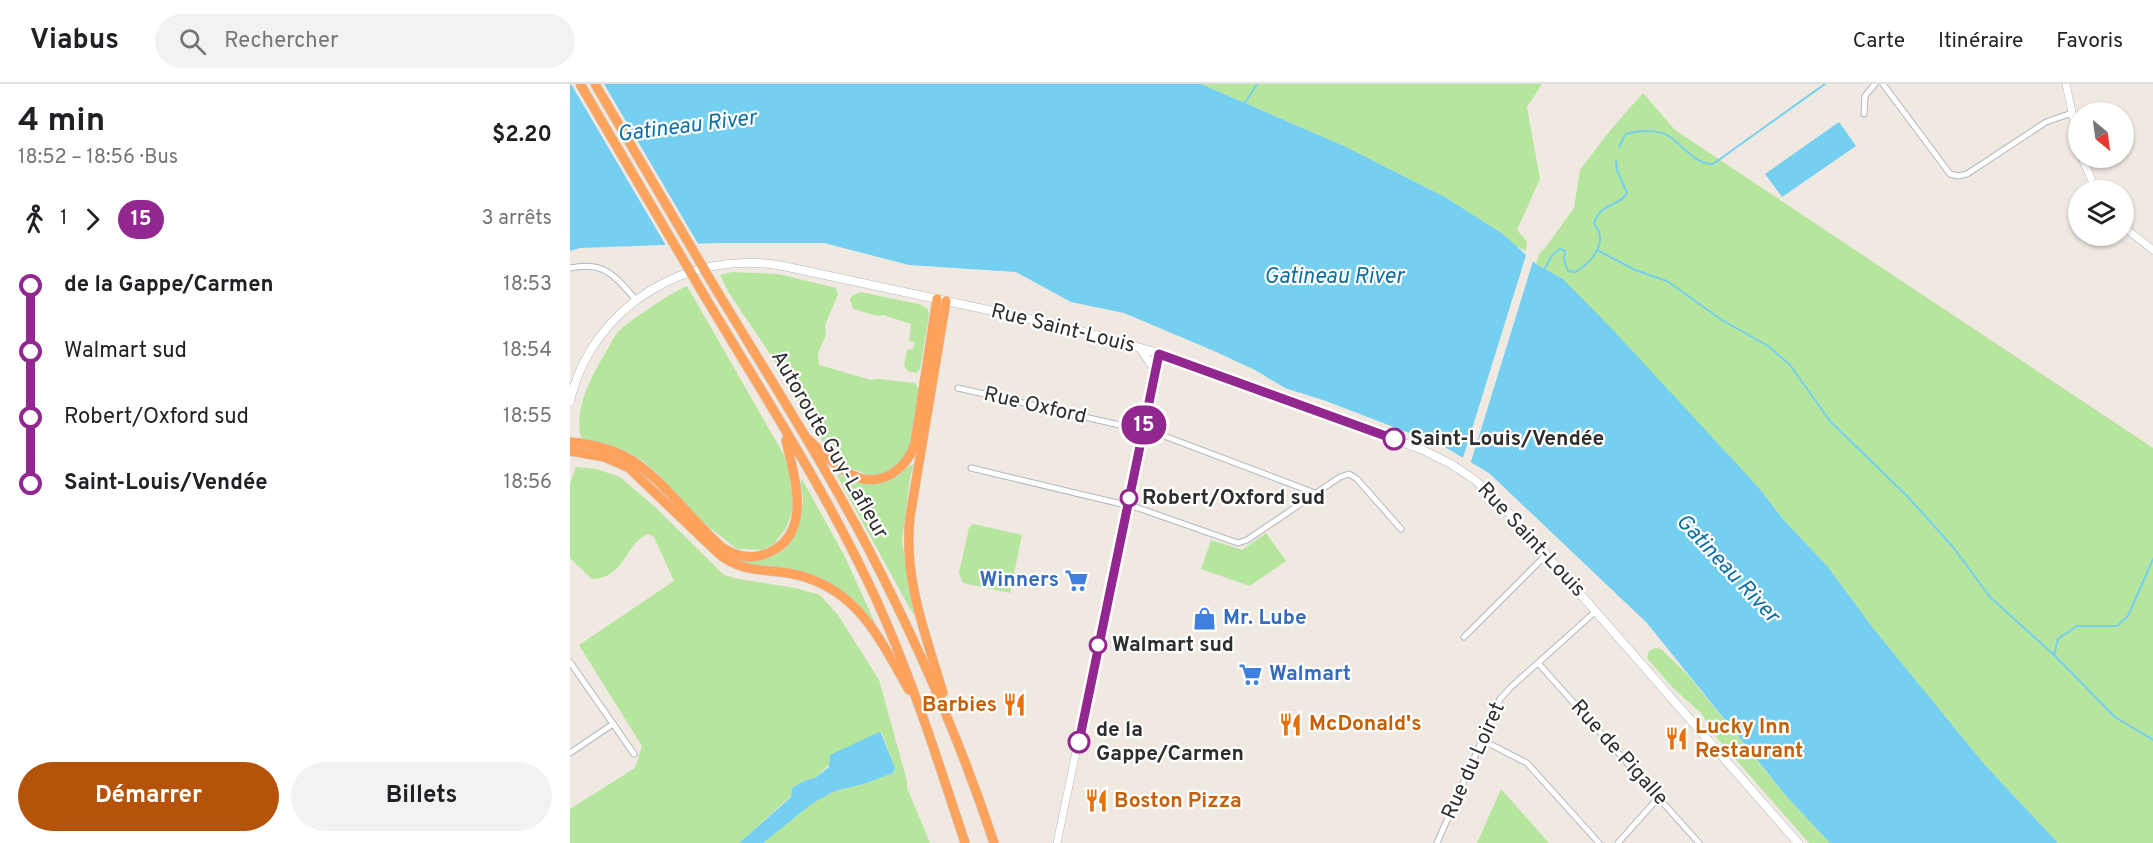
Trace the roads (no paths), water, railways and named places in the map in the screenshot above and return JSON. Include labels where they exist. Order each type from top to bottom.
[{"type":"highway","name":"Autoroute Guy-Lafleur","points":[[579,84],[785,431],[865,576],[897,648],[923,716],[965,843]]},
{"type":"highway","name":"Autoroute Guy-Lafleur","points":[[595,84],[857,528],[922,658],[957,738],[994,843]]},
{"type":"highway","points":[[801,432],[831,461],[853,476],[879,479],[900,468],[909,457],[915,443],[942,300]]},
{"type":"highway","points":[[942,300],[910,518],[908,557],[914,598],[957,738]]},
{"type":"highway","points":[[570,442],[603,448],[633,461],[723,548],[738,555],[753,557],[767,554],[781,545],[790,534],[796,517],[797,488],[785,431]]},
{"type":"highway","points":[[570,451],[604,457],[628,468],[712,548],[734,564],[750,570],[783,572],[805,577],[846,598],[873,627],[923,716]]},
{"type":"main road","name":"Rue Saint-Louis","points":[[570,401],[579,373],[595,343],[613,321],[636,300],[658,285],[690,271],[747,262],[783,266],[1058,325],[1159,354],[1402,442],[1444,460],[1485,488],[1596,611],[1798,843]]},
{"type":"main road","points":[[1142,348],[1155,370]]},
{"type":"street","points":[[1864,114],[1865,96],[1875,84]]},
{"type":"street","points":[[1883,84],[1950,174],[1958,176],[1967,174],[2046,122],[2068,114]]},
{"type":"street","points":[[2066,84],[2070,102]]},
{"type":"street","points":[[2134,235],[2153,250]]},
{"type":"street","points":[[570,268],[591,266],[606,271],[616,277],[636,300]]},
{"type":"street","points":[[1057,843],[1159,354]]},
{"type":"street","name":"Rue Oxford","points":[[958,388],[1172,438],[1315,494]]},
{"type":"street","points":[[971,468],[1127,506],[1238,543],[1247,540],[1344,475],[1353,476],[1401,529]]},
{"type":"street","points":[[1464,637],[1546,555]]},
{"type":"street","name":"Rue du Loiret","points":[[1437,843],[1500,699],[1596,611]]},
{"type":"street","points":[[570,662],[634,754]]},
{"type":"street","name":"Rue de Pigalle","points":[[1538,663],[1699,843]]},
{"type":"street","points":[[570,753],[613,724]]},
{"type":"street","points":[[1482,740],[1527,763],[1599,843]]},
{"type":"street","points":[[1618,843],[1658,798]]},
{"type":"water","name":"Gatineau River","points":[[570,84],[1201,84],[1344,146],[1445,197],[1503,234],[1536,264],[1563,279],[1614,331],[1759,488],[1783,519],[1828,567],[1873,628],[1985,765],[2058,843],[1830,843],[1787,797],[1647,623],[1489,473],[1443,446],[1326,401],[1285,388],[1255,370],[1124,313],[1071,302],[1016,272],[909,265],[824,243],[718,243],[580,248],[570,251]]},
{"type":"water","points":[[1839,122],[1856,146],[1782,197],[1765,174]]},
{"type":"water","points":[[879,732],[895,768],[893,773],[864,784],[835,791],[813,803],[763,843],[739,843],[791,797],[792,788],[815,778],[829,767],[830,755]]},
{"type":"waterway","points":[[1245,103],[1257,84]]},
{"type":"waterway","points":[[1619,147],[1625,135],[1629,133],[1648,131],[1666,134],[1695,158],[1713,164],[1825,84]]},
{"type":"waterway","points":[[1545,268],[1553,254],[1560,249],[1565,251],[1564,260],[1568,271],[1575,272],[1594,256],[1600,238],[1594,223],[1597,216],[1627,193],[1617,170],[1616,160]]},
{"type":"waterway","points":[[1597,250],[1635,270],[1667,281],[1722,320],[1768,346],[1790,365],[1830,421],[1908,497],[1953,547],[1990,597],[2054,655],[2115,717],[2153,740]]},
{"type":"waterway","points":[[2054,655],[2058,639],[2077,626],[2117,626],[2128,616],[2153,559]]},
{"type":"place","name":"Saint-Louis/Vendée","points":[[1394,439]]},
{"type":"place","name":"Robert/Oxford sud","points":[[1129,498]]},
{"type":"place","name":"Winners","points":[[1077,580]]},
{"type":"place","name":"Mr. Lube","points":[[1205,618]]},
{"type":"place","name":"Walmart sud","points":[[1098,645]]},
{"type":"place","name":"Walmart","points":[[1251,674]]},
{"type":"place","name":"Barbies","points":[[1015,705]]},
{"type":"place","name":"McDonald's","points":[[1291,724]]},
{"type":"place","name":"Lucky Inn Restaurant","points":[[1677,739]]},
{"type":"place","name":"de la Gappe/Carmen","points":[[1079,742]]},
{"type":"place","name":"Boston Pizza","points":[[1096,801]]}]
